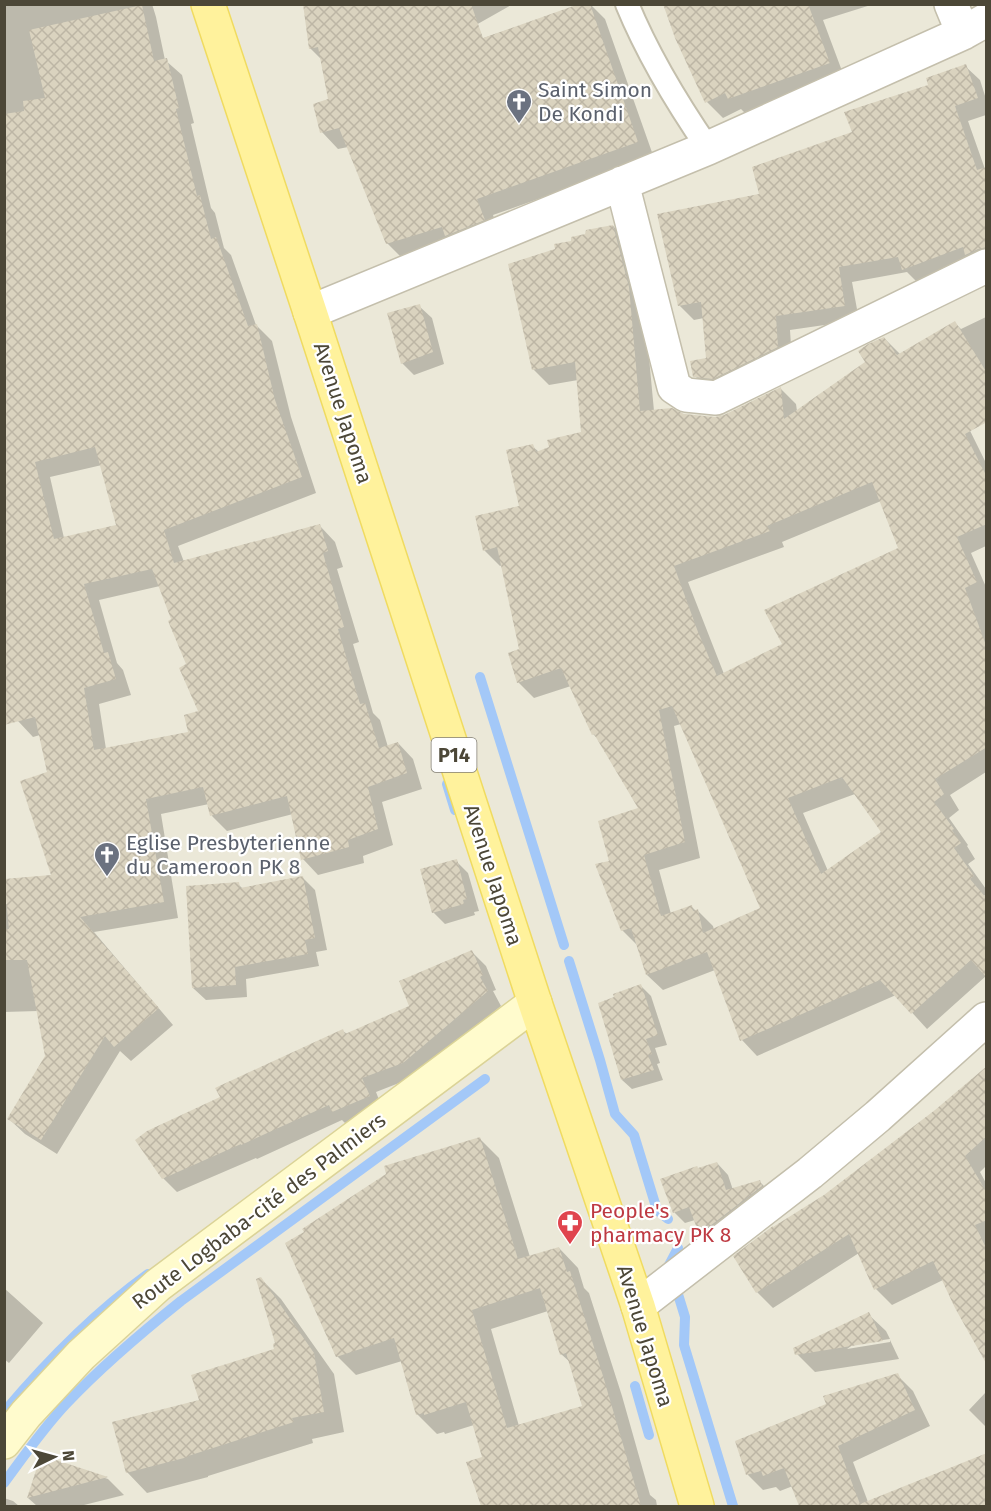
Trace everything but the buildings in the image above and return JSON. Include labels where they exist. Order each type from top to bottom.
[{"type":"main road","name":"Avenue Japoma","points":[[208,4],[535,1003],[638,1306],[697,1506]]},
{"type":"main road","name":"Route Logbaba-cité des Palmiers","points":[[4,1442],[26,1414],[81,1355],[158,1285],[535,1003]]},
{"type":"street","points":[[310,312],[708,148],[967,19]]},
{"type":"street","points":[[622,183],[674,387],[686,395],[716,398],[987,266]]},
{"type":"street","points":[[638,1306],[810,1173],[987,1019]]},
{"type":"lane","points":[[627,4],[647,49],[708,148]]},
{"type":"shaded area","points":[[5,5],[986,5],[986,1506],[5,1506]]},
{"type":"waterway","points":[[480,677],[564,945]]},
{"type":"waterway","points":[[447,784],[455,810]]},
{"type":"waterway","points":[[569,961],[615,1114],[634,1135],[657,1210],[668,1219]]},
{"type":"waterway","points":[[4,1483],[42,1432],[80,1389],[151,1325],[485,1079]]},
{"type":"waterway","points":[[678,1248],[669,1265],[685,1317],[684,1345],[733,1506]]},
{"type":"waterway","points":[[4,1412],[72,1338],[148,1274]]},
{"type":"waterway","points":[[635,1386],[649,1435]]},
{"type":"place","name":"Saint Simon De Kondi","points":[[519,125]]},
{"type":"place","name":"Eglise Presbyterienne du Cameroon PK 8","points":[[107,878]]},
{"type":"place","name":"People's pharmacy PK 8","points":[[570,1246]]}]
